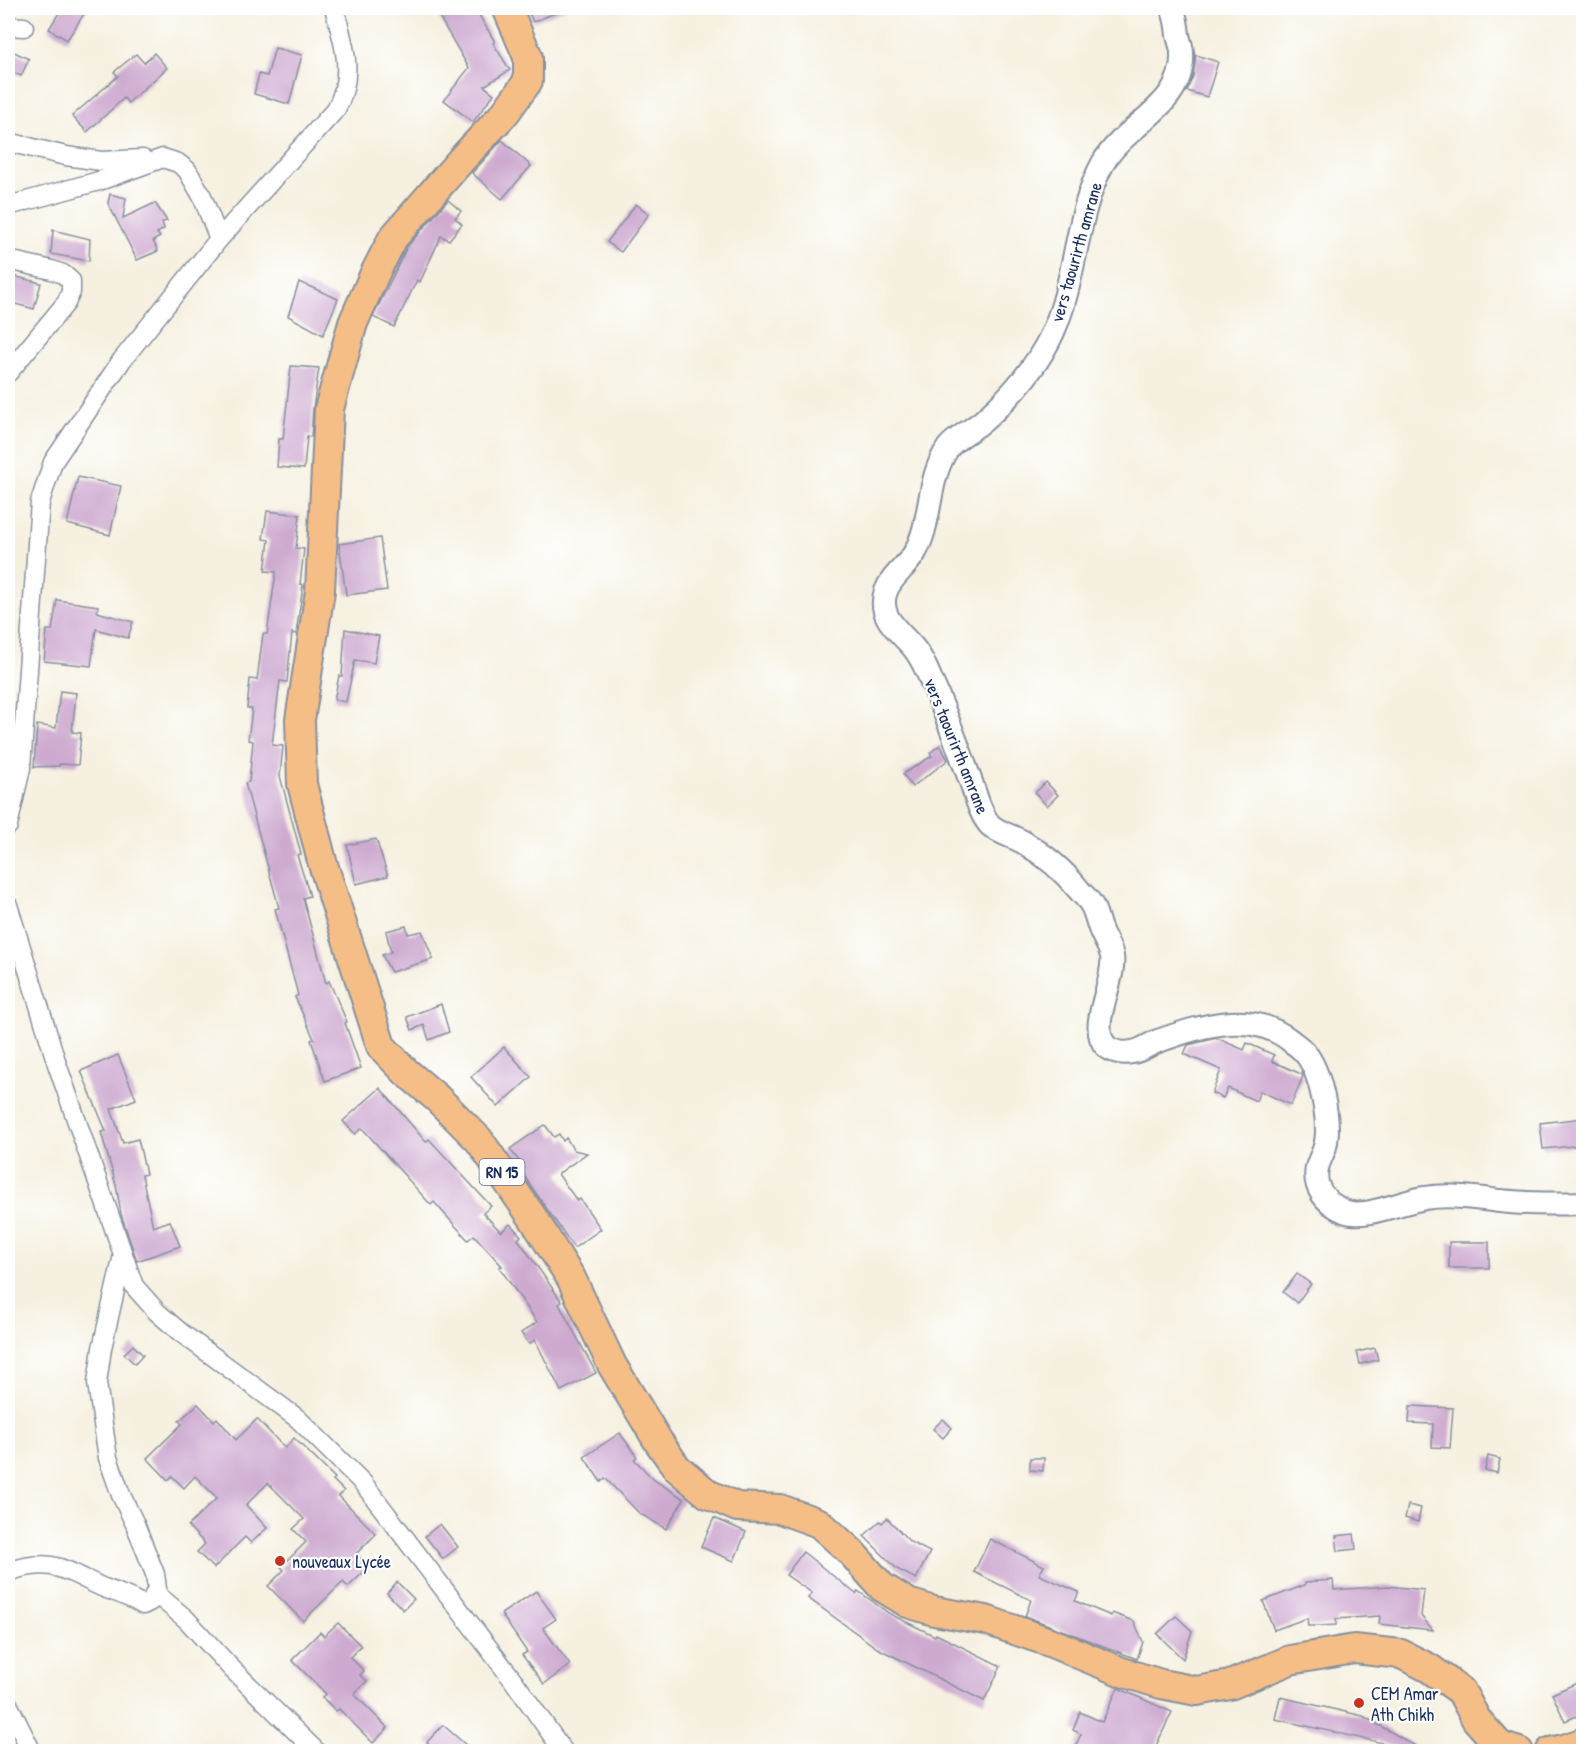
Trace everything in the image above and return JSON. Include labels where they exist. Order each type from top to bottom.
[{"type":"main road","name":"RN 15","points":[[507,8],[528,57],[528,81],[505,113],[393,238],[353,323],[328,409],[320,591],[300,720],[302,784],[322,861],[381,1046],[479,1140],[571,1278],[612,1365],[658,1441],[677,1468],[708,1494],[737,1507],[780,1509],[819,1523],[850,1551],[882,1587],[908,1603],[934,1611],[986,1620],[1122,1672],[1161,1684],[1197,1691],[1230,1685],[1290,1660],[1354,1650],[1401,1654],[1429,1668],[1461,1691],[1476,1719],[1500,1746],[1519,1752]]},
{"type":"main road","points":[[1550,1752],[1584,1742]]},
{"type":"street","points":[[8,826],[21,768],[40,502],[53,462],[122,360],[219,239],[336,109],[345,94],[347,55],[334,8]]},
{"type":"street","name":"vers taourirth amrane","points":[[1172,8],[1177,18],[1182,54],[1179,77],[1168,97],[1157,110],[1123,138],[1106,157],[1095,179],[1063,303],[1052,334],[1029,370],[1007,397],[972,430],[950,445],[932,486],[922,536],[915,553],[884,594],[884,612],[897,633],[914,648],[930,677],[983,815],[993,828],[1018,839],[1055,864],[1091,904],[1099,928],[1112,952],[1113,971],[1099,1026],[1101,1038],[1106,1047],[1116,1052],[1132,1053],[1196,1027],[1237,1022],[1268,1027],[1286,1036],[1306,1054],[1317,1075],[1323,1098],[1327,1126],[1326,1144],[1316,1175],[1320,1194],[1350,1215],[1430,1197],[1584,1203]]},
{"type":"street","points":[[8,142],[66,156],[102,161],[163,158],[178,163],[187,170],[202,196],[219,239]]},
{"type":"street","points":[[8,206],[99,181],[163,158]]},
{"type":"street","points":[[8,260],[63,274],[71,281],[71,292],[66,303],[8,373]]},
{"type":"street","points":[[8,905],[57,1064],[134,1286],[157,1312],[180,1332],[297,1418],[363,1483],[513,1680],[564,1752]]},
{"type":"street","points":[[8,1572],[19,1568],[51,1565],[70,1570],[143,1605],[151,1601],[157,1589],[155,1574],[121,1495],[108,1458],[97,1383],[102,1348],[123,1254]]},
{"type":"street","points":[[155,1593],[186,1619],[231,1668],[317,1752]]},
{"type":"street","points":[[8,1704],[32,1752]]},
{"type":"building","points":[[62,8],[88,8],[67,40],[49,29]]},
{"type":"building","points":[[434,8],[475,8],[510,70],[484,86],[494,94],[473,122],[444,100],[469,68]]},
{"type":"building","points":[[527,8],[567,8],[533,22]]},
{"type":"building","points":[[275,48],[302,55],[289,104],[254,94],[259,74],[267,76]]},
{"type":"building","points":[[8,49],[29,59],[21,76],[8,70]]},
{"type":"building","points":[[154,53],[167,68],[128,103],[124,98],[87,132],[72,116],[118,76],[114,72],[136,54],[144,63]]},
{"type":"building","points":[[1196,55],[1218,62],[1207,97],[1187,91],[1193,76]]},
{"type":"building","points":[[502,140],[531,166],[502,199],[472,173]]},
{"type":"building","points":[[110,194],[126,198],[123,218],[155,203],[167,221],[162,222],[164,229],[157,233],[160,237],[153,241],[158,251],[137,260],[108,203]]},
{"type":"building","points":[[448,200],[461,211],[455,218],[462,224],[449,240],[441,236],[420,282],[417,280],[394,327],[373,317],[407,247]]},
{"type":"building","points":[[636,204],[649,214],[621,252],[607,242]]},
{"type":"building","points":[[53,230],[90,239],[89,261],[51,254]]},
{"type":"building","points":[[13,276],[41,283],[34,309],[8,302],[8,281],[11,282]]},
{"type":"building","points":[[299,282],[338,299],[323,335],[288,316]]},
{"type":"building","points":[[291,366],[319,368],[311,437],[307,436],[304,469],[277,467],[279,439],[283,439]]},
{"type":"building","points":[[78,477],[121,486],[110,535],[67,524]]},
{"type":"building","points":[[267,511],[300,515],[296,548],[304,549],[300,584],[303,585],[296,634],[292,633],[287,682],[280,681],[272,745],[283,746],[280,776],[301,854],[297,855],[310,896],[303,898],[326,983],[329,981],[347,1022],[345,1023],[361,1068],[325,1081],[311,1040],[314,1039],[295,997],[298,995],[275,909],[279,908],[245,783],[249,782],[253,741],[248,740],[252,709],[247,708],[250,679],[257,680],[263,634],[267,634],[276,572],[265,571],[269,540],[263,539]]},
{"type":"building","points":[[380,538],[387,590],[346,595],[339,544]]},
{"type":"building","points":[[57,600],[98,606],[97,612],[133,622],[128,638],[96,629],[91,666],[44,661],[47,630],[52,630]]},
{"type":"building","points":[[345,629],[379,636],[374,663],[355,660],[346,702],[334,700],[339,676],[342,676]]},
{"type":"building","points":[[60,691],[76,693],[72,732],[81,733],[78,765],[59,764],[59,766],[34,767],[37,725],[56,728]]},
{"type":"building","points":[[940,745],[948,760],[912,787],[903,774],[932,756],[930,753]]},
{"type":"building","points":[[1046,782],[1058,795],[1047,806],[1035,793]]},
{"type":"building","points":[[376,839],[388,876],[356,884],[347,845]]},
{"type":"building","points":[[406,926],[408,934],[422,931],[433,959],[391,972],[382,955],[391,952],[386,931]]},
{"type":"building","points":[[441,1004],[449,1032],[429,1040],[424,1025],[412,1030],[407,1017]]},
{"type":"building","points":[[1217,1038],[1244,1050],[1247,1043],[1274,1055],[1272,1061],[1301,1074],[1303,1076],[1291,1105],[1260,1091],[1256,1101],[1228,1088],[1223,1098],[1212,1093],[1221,1070],[1184,1054],[1188,1045]]},
{"type":"building","points":[[504,1047],[531,1077],[498,1107],[471,1077]]},
{"type":"building","points":[[118,1055],[136,1099],[111,1109],[123,1143],[138,1139],[146,1174],[142,1175],[153,1227],[170,1221],[180,1246],[137,1261],[121,1214],[116,1185],[101,1132],[106,1131],[81,1071]]},
{"type":"building","points":[[380,1088],[426,1142],[429,1139],[491,1206],[483,1213],[501,1232],[510,1224],[521,1236],[518,1239],[562,1302],[559,1304],[596,1373],[561,1391],[535,1340],[529,1344],[521,1333],[537,1322],[499,1267],[502,1266],[474,1235],[468,1240],[434,1202],[431,1205],[362,1128],[355,1134],[343,1121]]},
{"type":"building","points":[[1584,1118],[1584,1145],[1543,1149],[1540,1123]]},
{"type":"building","points":[[545,1125],[554,1137],[559,1134],[563,1141],[566,1138],[574,1150],[587,1153],[558,1174],[577,1201],[580,1199],[601,1229],[574,1248],[520,1170],[524,1168],[510,1149]]},
{"type":"building","points":[[1449,1242],[1489,1242],[1489,1268],[1449,1268]]},
{"type":"building","points":[[1297,1274],[1311,1284],[1297,1303],[1283,1292]]},
{"type":"building","points":[[133,1345],[143,1355],[135,1364],[124,1354]]},
{"type":"building","points":[[1375,1348],[1378,1360],[1360,1364],[1357,1352]]},
{"type":"building","points":[[198,1404],[214,1421],[217,1418],[236,1440],[257,1419],[285,1448],[294,1438],[335,1478],[333,1480],[344,1491],[339,1496],[376,1534],[356,1554],[369,1567],[348,1587],[343,1582],[303,1621],[268,1586],[284,1570],[281,1567],[306,1542],[293,1529],[304,1519],[268,1483],[246,1505],[267,1528],[251,1543],[245,1537],[214,1568],[197,1552],[205,1544],[188,1526],[217,1498],[195,1476],[184,1488],[172,1476],[168,1480],[147,1458],[182,1424],[179,1421]]},
{"type":"building","points":[[1410,1406],[1453,1408],[1450,1448],[1432,1447],[1433,1424],[1409,1423]]},
{"type":"building","points":[[943,1419],[952,1428],[943,1438],[933,1429]]},
{"type":"building","points":[[620,1433],[637,1457],[634,1459],[654,1480],[684,1499],[666,1529],[639,1513],[605,1478],[601,1482],[584,1457]]},
{"type":"building","points":[[1488,1456],[1500,1459],[1497,1473],[1485,1470]]},
{"type":"building","points":[[1030,1458],[1044,1458],[1043,1471],[1030,1470]]},
{"type":"building","points":[[1408,1505],[1421,1508],[1418,1522],[1405,1518]]},
{"type":"building","points":[[714,1518],[746,1532],[734,1561],[701,1547]]},
{"type":"building","points":[[887,1518],[910,1542],[930,1552],[916,1579],[897,1569],[864,1536],[880,1521],[882,1523]]},
{"type":"building","points":[[440,1524],[458,1547],[443,1559],[425,1536]]},
{"type":"building","points":[[1354,1534],[1356,1549],[1338,1551],[1336,1536]]},
{"type":"building","points":[[990,1539],[1044,1566],[1039,1575],[1079,1592],[1075,1601],[1111,1616],[1112,1613],[1134,1621],[1143,1642],[1137,1659],[1025,1616],[1031,1600],[974,1572]]},
{"type":"building","points":[[803,1552],[856,1594],[858,1591],[890,1614],[1001,1666],[984,1701],[877,1648],[808,1598],[812,1593],[786,1575]]},
{"type":"building","points":[[1333,1580],[1334,1590],[1388,1586],[1424,1590],[1421,1616],[1433,1630],[1379,1624],[1380,1616],[1336,1619],[1336,1625],[1319,1626],[1308,1626],[1307,1618],[1274,1630],[1263,1601],[1305,1585],[1305,1582]]},
{"type":"building","points":[[397,1582],[414,1599],[403,1610],[387,1593]]},
{"type":"building","points":[[536,1591],[556,1619],[543,1628],[570,1665],[544,1684],[522,1655],[527,1652],[501,1614]]},
{"type":"building","points":[[1176,1616],[1192,1631],[1183,1659],[1157,1634]]},
{"type":"building","points":[[338,1623],[361,1646],[350,1657],[364,1671],[360,1675],[367,1681],[354,1694],[388,1728],[373,1743],[339,1709],[336,1711],[322,1697],[326,1694],[292,1660],[320,1632],[324,1636]]},
{"type":"building","points":[[1584,1680],[1584,1713],[1565,1721],[1552,1694]]},
{"type":"building","points":[[1118,1688],[1172,1712],[1153,1752],[1073,1752],[1081,1734],[1073,1730],[1080,1712],[1102,1722]]},
{"type":"building","points":[[1280,1697],[1363,1716],[1426,1752],[1395,1752],[1396,1746],[1275,1719]]},
{"type":"building","points":[[443,1725],[474,1752],[438,1752],[427,1742]]},
{"type":"place","name":"nouveaux Lycée","points":[[280,1561]]},
{"type":"place","name":"CEM Amar Ath Chikh","points":[[1359,1703]]}]
